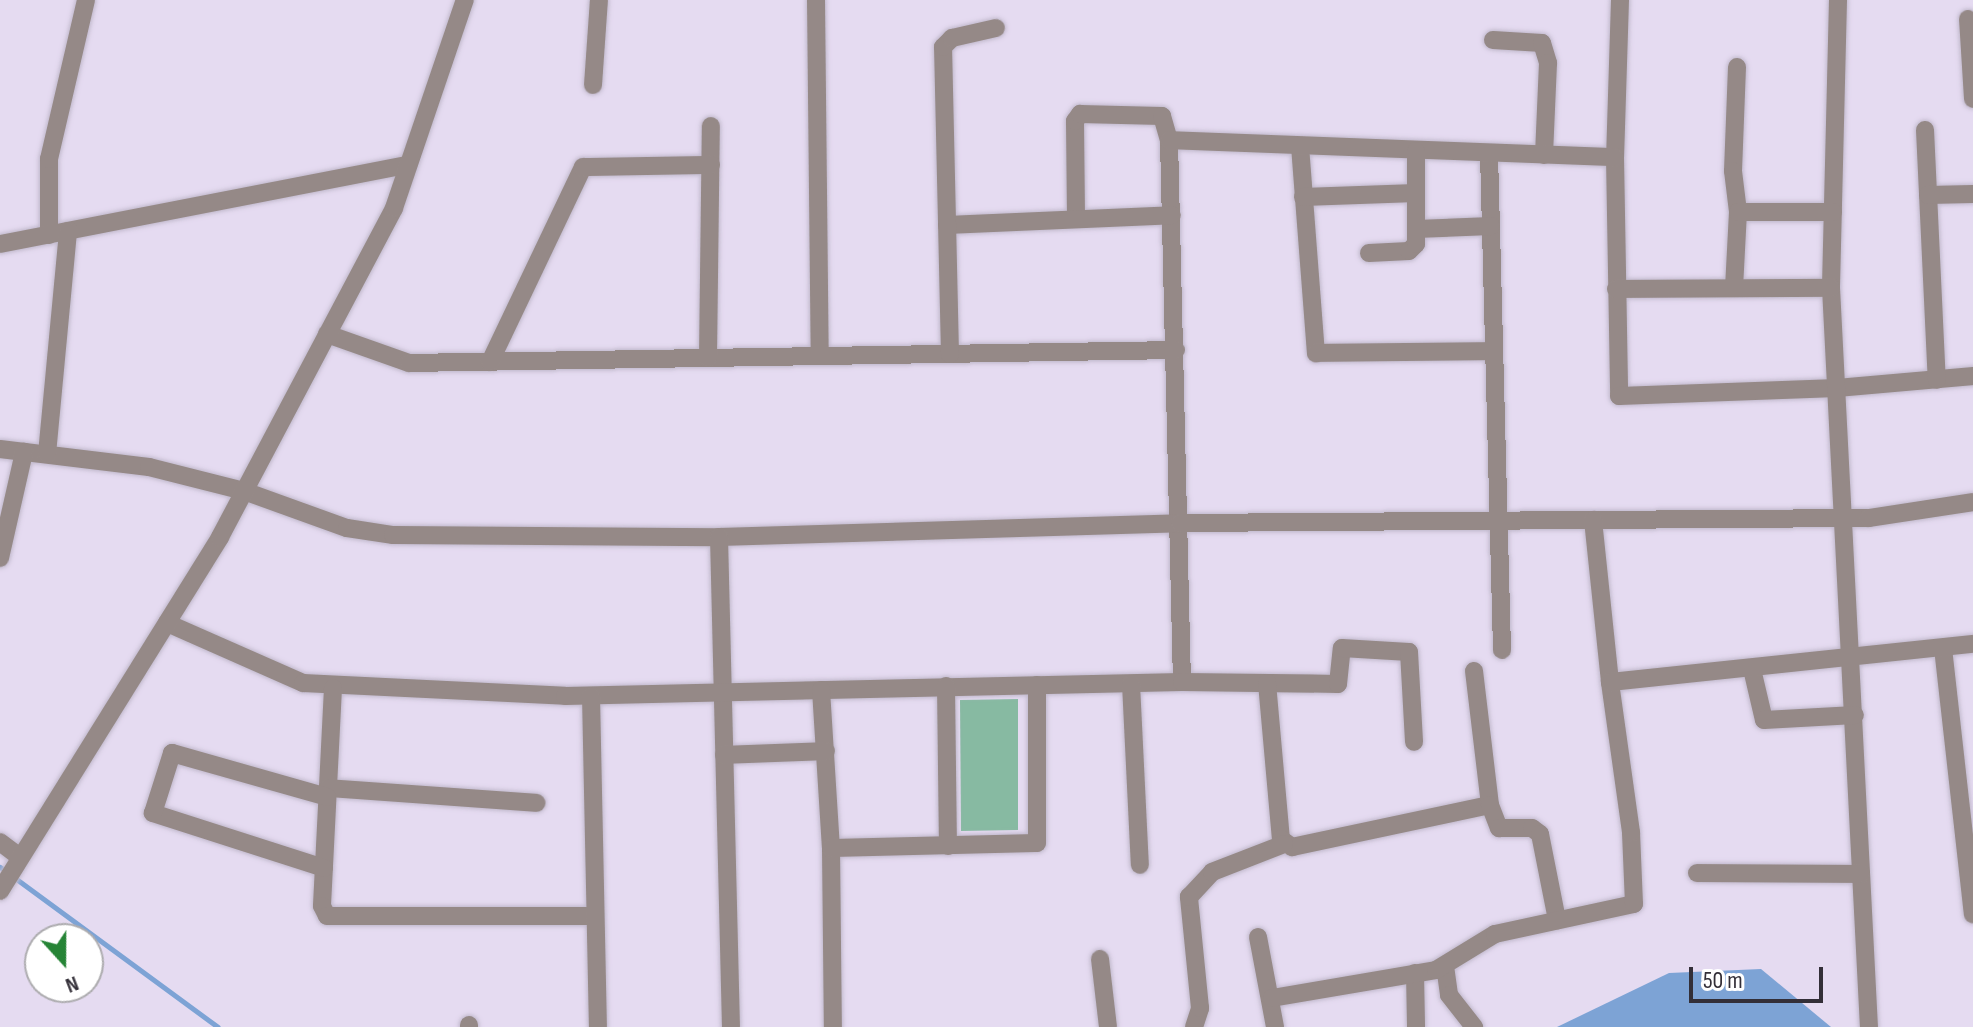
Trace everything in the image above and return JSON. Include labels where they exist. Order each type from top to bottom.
[{"type":"street","points":[[49,235],[49,159],[86,0]]},
{"type":"street","points":[[0,891],[167,623],[244,491],[394,208],[406,165],[465,0]]},
{"type":"street","points":[[593,85],[599,0]]},
{"type":"street","points":[[816,0],[820,356]]},
{"type":"street","points":[[1620,0],[1615,157],[1621,397],[1837,388],[1973,376]]},
{"type":"street","points":[[1838,0],[1831,288],[1854,657],[1869,1027]]},
{"type":"street","points":[[1968,19],[1973,99]]},
{"type":"street","points":[[950,354],[943,47],[952,38],[996,28]]},
{"type":"street","points":[[1493,40],[1542,43],[1548,63],[1544,155]]},
{"type":"street","points":[[1734,288],[1738,212],[1733,171],[1737,67]]},
{"type":"street","points":[[1076,217],[1075,116],[1162,116],[1169,140],[1172,215],[1182,682]]},
{"type":"street","points":[[708,358],[711,126]]},
{"type":"street","points":[[1925,130],[1937,380]]},
{"type":"street","points":[[1169,140],[1615,157]]},
{"type":"street","points":[[1300,146],[1316,353],[1494,351]]},
{"type":"street","points":[[1369,253],[1409,251],[1416,244],[1416,151]]},
{"type":"street","points":[[1489,153],[1502,650]]},
{"type":"street","points":[[0,244],[406,165]]},
{"type":"street","points":[[490,362],[583,167],[711,165]]},
{"type":"street","points":[[1303,197],[1416,193]]},
{"type":"street","points":[[1928,195],[1973,194]]},
{"type":"street","points":[[1738,212],[1833,212]]},
{"type":"street","points":[[947,225],[1172,215]]},
{"type":"street","points":[[1416,229],[1491,226]]},
{"type":"street","points":[[47,454],[68,231]]},
{"type":"street","points":[[1616,289],[1831,288]]},
{"type":"street","points":[[327,334],[409,363],[1176,350]]},
{"type":"street","points":[[0,449],[149,467],[244,491],[367,533],[719,537],[1180,523],[1844,518],[1973,502]]},
{"type":"street","points":[[0,558],[24,452]]},
{"type":"street","points":[[1272,998],[1445,966],[1495,934],[1629,907],[1636,900],[1593,520]]},
{"type":"street","points":[[719,537],[731,1027]]},
{"type":"street","points":[[167,623],[303,683],[333,688],[591,696],[946,686],[1340,683],[1342,648],[1409,652],[1414,742]]},
{"type":"street","points":[[1610,682],[1973,644]]},
{"type":"street","points":[[1943,648],[1966,776],[1973,914]]},
{"type":"street","points":[[1752,669],[1761,717],[1767,721],[1855,715]]},
{"type":"street","points":[[1474,671],[1490,805],[1499,828],[1532,828],[1540,834],[1557,920]]},
{"type":"street","points":[[1267,683],[1284,844]]},
{"type":"street","points":[[1131,684],[1140,865]]},
{"type":"street","points":[[831,848],[1037,843],[1037,685]]},
{"type":"street","points":[[946,686],[948,846]]},
{"type":"street","points":[[333,688],[322,906],[332,918],[595,916]]},
{"type":"street","points":[[821,690],[831,848],[833,1027]]},
{"type":"street","points":[[591,696],[598,1027]]},
{"type":"street","points":[[724,755],[826,751]]},
{"type":"street","points":[[324,868],[153,813],[172,753],[328,793],[536,803]]},
{"type":"street","points":[[1194,1027],[1200,1008],[1189,897],[1212,872],[1284,844],[1292,847],[1490,805]]},
{"type":"street","points":[[0,842],[18,860]]},
{"type":"street","points":[[1697,873],[1861,874]]},
{"type":"street","points":[[1258,937],[1272,998],[1275,1027]]},
{"type":"street","points":[[1100,959],[1108,1027]]},
{"type":"street","points":[[1445,966],[1449,995],[1474,1027]]},
{"type":"street","points":[[1415,973],[1416,1027]]},
{"type":"green space","points":[[1018,699],[1018,830],[961,831],[960,700]]},
{"type":"water","points":[[1761,969],[1831,1027],[1557,1027],[1669,973]]},
{"type":"waterway","points":[[0,867],[218,1027]]}]
